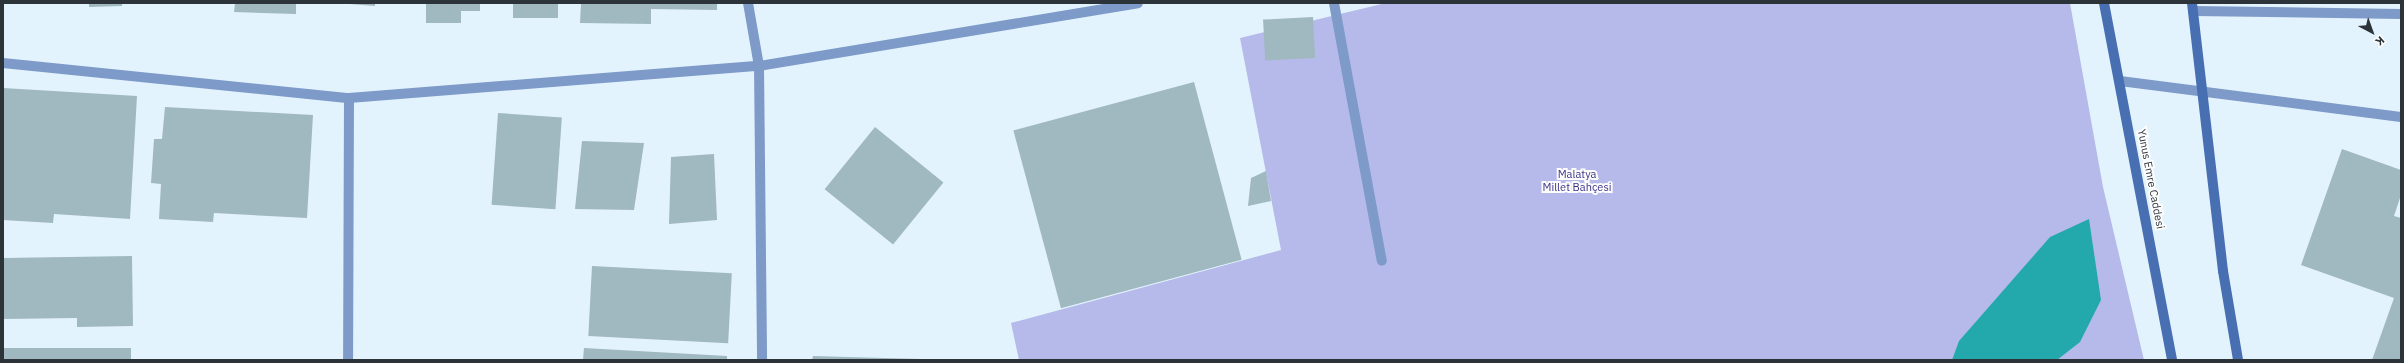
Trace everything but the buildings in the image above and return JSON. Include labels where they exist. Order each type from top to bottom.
[{"type":"main road","name":"Yunus Emre Caddesi","points":[[2104,3],[2172,360]]},
{"type":"main road","points":[[2193,7],[2223,271],[2238,360]]},
{"type":"street","points":[[748,3],[759,66],[762,360]]},
{"type":"street","points":[[3,63],[349,98],[759,66],[1138,3]]},
{"type":"street","points":[[1334,3],[1382,261]]},
{"type":"street","points":[[2193,7],[2401,14]]},
{"type":"street","points":[[2120,81],[2401,117]]},
{"type":"street","points":[[348,360],[349,98]]},
{"type":"green space","name":"Malatya Millet Bahçesi","points":[[1386,3],[2070,3],[2103,187],[2144,360],[1019,360],[1011,323],[1281,250],[1240,38]]},
{"type":"shaded area","points":[[2089,219],[2101,300],[2080,342],[2057,360],[1952,360],[1959,341],[2050,237]]}]
